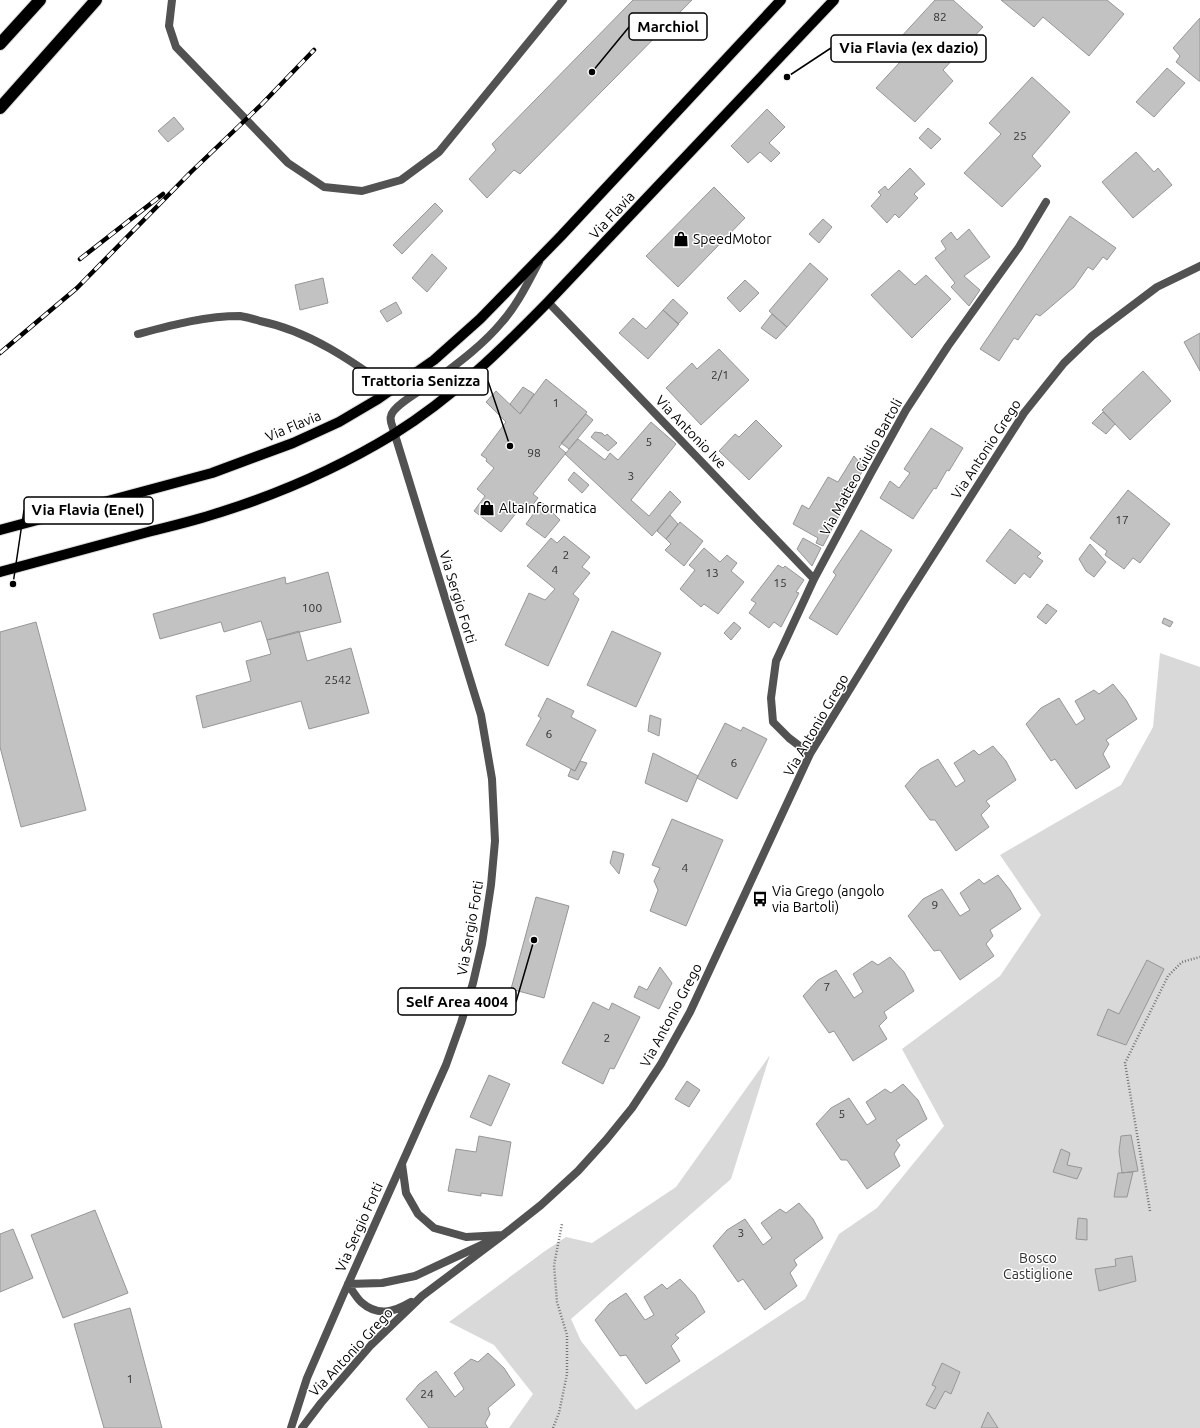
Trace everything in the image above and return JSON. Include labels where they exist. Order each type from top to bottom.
[{"type":"highway","points":[[0,44],[40,0]]},
{"type":"highway","points":[[0,108],[96,0]]},
{"type":"main road","name":"Via Flavia","points":[[0,530],[226,468],[293,443],[339,422],[378,399],[434,360],[474,324],[545,252],[781,0]]},
{"type":"main road","name":"Via Flavia","points":[[0,572],[220,513],[310,478],[358,454],[395,433],[475,373],[507,344],[834,0]]},
{"type":"street","points":[[172,0],[169,26],[176,47],[288,163],[324,187],[362,191],[402,180],[439,152],[563,0]]},
{"type":"street","name":"Via Matteo Giulio Bartoli","points":[[810,754],[789,738],[773,722],[771,698],[776,661],[814,579],[870,473],[906,410],[948,346],[1019,247],[1046,202]]},
{"type":"street","name":"Via Flavia","points":[[395,433],[391,422],[391,416],[394,410],[406,400],[432,383],[475,349],[502,322],[514,306],[545,252]]},
{"type":"street","name":"Via Antonio Grego","points":[[302,1428],[320,1403],[371,1344],[422,1296],[541,1205],[578,1171],[632,1108],[661,1064],[690,1012],[810,754],[904,601],[1024,413],[1064,363],[1092,336],[1157,287],[1200,266]]},
{"type":"street","name":"Via Antonio Ive","points":[[548,302],[814,579]]},
{"type":"street","points":[[138,334],[190,320],[241,316],[275,324],[317,342],[364,369],[391,389]]},
{"type":"street","name":"Via Sergio Forti","points":[[291,1428],[307,1378],[446,1065],[461,1023],[473,983],[482,944],[488,907],[495,841],[492,779],[481,715],[395,433]]},
{"type":"street","points":[[402,1163],[406,1193],[418,1214],[434,1228],[466,1237],[503,1235]]},
{"type":"street","name":"Via Antonio Grego","points":[[348,1284],[382,1283],[415,1276],[503,1235]]},
{"type":"street","name":"Via Antonio Grego","points":[[348,1284],[361,1302],[372,1309],[385,1313],[399,1309],[422,1296]]},
{"type":"path","points":[[1150,1211],[1125,1063],[1168,976],[1182,962],[1200,957]]},
{"type":"path","points":[[553,1428],[559,1413],[567,1374],[567,1335],[557,1302],[554,1265],[562,1224]]},
{"type":"green space","name":"Bosco Castiglione","points":[[1160,653],[1200,667],[1200,1428],[509,1428],[533,1394],[494,1345],[449,1322],[566,1237],[592,1243],[676,1187],[770,1055],[731,1179],[571,1319],[581,1341],[636,1410],[805,1299],[839,1234],[877,1208],[944,1126],[902,1049],[1000,976],[1041,915],[1000,855],[1121,785],[1153,727]]},
{"type":"building","points":[[633,0],[692,0],[520,174],[514,170],[487,198],[469,179],[496,150],[492,144]]},
{"type":"building","points":[[935,0],[953,0],[983,27],[943,70],[953,81],[915,122],[876,88],[912,49],[900,38]]},
{"type":"building","points":[[1001,0],[1107,0],[1124,14],[1089,56],[1043,17],[1034,27]]},
{"type":"building","points":[[1200,18],[1199,81],[1176,62],[1180,56],[1173,48]]},
{"type":"building","points":[[1167,68],[1185,83],[1154,117],[1136,102]]},
{"type":"building","points":[[1032,77],[1070,112],[1032,156],[1041,166],[1002,207],[964,173],[1001,134],[989,123]]},
{"type":"building","points":[[767,109],[785,127],[769,143],[780,153],[771,162],[760,152],[748,163],[731,146]]},
{"type":"building","points":[[174,117],[184,129],[168,142],[158,131]]},
{"type":"building","points":[[928,128],[941,139],[931,149],[919,138]]},
{"type":"building","points":[[1136,152],[1154,172],[1158,168],[1172,185],[1133,218],[1102,182]]},
{"type":"building","points":[[910,168],[925,184],[914,194],[918,198],[899,218],[895,214],[887,223],[871,206],[881,195],[878,192],[885,186],[888,190]]},
{"type":"building","points":[[714,187],[745,218],[678,287],[646,256]]},
{"type":"building","points":[[435,203],[443,211],[402,254],[393,245]]},
{"type":"building","points":[[1070,216],[1116,248],[1107,260],[1103,257],[1093,270],[1088,267],[1074,287],[1040,316],[1036,314],[1018,340],[1014,338],[999,361],[980,349]]},
{"type":"building","points":[[823,219],[832,227],[819,243],[809,234]]},
{"type":"building","points":[[969,229],[990,257],[964,276],[980,290],[969,306],[951,287],[955,283],[935,258],[946,249],[941,241],[951,232],[957,240]]},
{"type":"building","points":[[432,254],[447,268],[427,292],[412,278]]},
{"type":"building","points":[[810,263],[828,279],[787,327],[769,311]]},
{"type":"building","points":[[899,270],[915,285],[926,275],[951,299],[912,338],[871,295]]},
{"type":"building","points":[[323,278],[328,303],[300,310],[295,285]]},
{"type":"building","points":[[745,280],[759,293],[740,312],[727,298]]},
{"type":"building","points":[[673,299],[688,313],[678,324],[663,310]]},
{"type":"building","points":[[396,302],[402,313],[387,322],[380,311]]},
{"type":"building","points":[[663,310],[679,324],[648,359],[619,333],[633,318],[646,329]]},
{"type":"building","points":[[772,314],[787,327],[776,339],[761,328]]},
{"type":"building","points":[[1200,333],[1200,371],[1184,342]]},
{"type":"building","points":[[719,349],[749,380],[701,425],[666,388],[692,363],[697,369]]},
{"type":"building","points":[[1143,371],[1171,401],[1130,440],[1102,410]]},
{"type":"building","points":[[546,379],[587,412],[559,447],[566,453],[533,494],[538,498],[531,507],[525,502],[501,532],[474,511],[485,496],[477,489],[494,468],[486,461],[487,459],[481,455],[506,422],[486,402],[496,391],[520,414]]},
{"type":"building","points":[[523,387],[534,394],[520,414],[510,404]]},
{"type":"building","points":[[1103,412],[1115,424],[1106,434],[1092,423]]},
{"type":"building","points":[[586,414],[593,420],[569,449],[561,443]]},
{"type":"building","points":[[756,420],[782,446],[749,480],[719,451],[735,434],[739,437]]},
{"type":"building","points":[[651,422],[676,444],[631,500],[649,516],[670,491],[681,502],[652,536],[565,454],[578,439],[605,460],[610,453],[618,460]]},
{"type":"building","points":[[931,428],[963,448],[949,471],[947,470],[936,489],[934,488],[913,519],[880,498],[890,481],[899,488],[910,473],[904,469]]},
{"type":"building","points":[[595,432],[602,433],[605,436],[607,434],[617,443],[608,451],[591,437]]},
{"type":"building","points":[[854,456],[864,468],[823,546],[816,543],[818,538],[793,524],[802,505],[809,509],[828,477],[838,482]]},
{"type":"building","points":[[574,472],[589,485],[582,493],[568,480]]},
{"type":"building","points":[[1128,490],[1170,524],[1140,563],[1133,558],[1124,569],[1105,555],[1107,551],[1090,538]]},
{"type":"building","points":[[542,502],[560,520],[545,538],[526,524]]},
{"type":"building","points":[[670,515],[678,524],[666,539],[657,531]]},
{"type":"building","points":[[680,522],[703,541],[684,566],[665,550],[671,544],[666,539]]},
{"type":"building","points":[[1010,529],[1041,553],[1037,557],[1043,561],[1030,578],[1024,573],[1015,584],[986,561]]},
{"type":"building","points":[[861,530],[892,550],[837,635],[809,618],[836,575],[833,572]]},
{"type":"building","points":[[564,536],[590,557],[582,567],[590,573],[573,594],[579,599],[548,666],[505,645],[529,593],[545,600],[555,589],[527,566],[551,538],[557,543]]},
{"type":"building","points":[[803,538],[821,548],[812,566],[797,549]]},
{"type":"building","points":[[1090,544],[1106,562],[1094,577],[1086,571],[1079,559]]},
{"type":"building","points":[[704,548],[720,562],[727,555],[737,563],[731,571],[744,582],[718,614],[704,604],[701,607],[680,589],[695,570],[689,565]]},
{"type":"building","points":[[778,565],[783,568],[785,566],[804,580],[796,592],[799,593],[781,627],[774,622],[769,628],[749,613],[756,603],[751,600]]},
{"type":"building","points":[[328,572],[341,622],[267,640],[261,621],[224,632],[221,622],[160,639],[153,614],[285,577],[286,584]]},
{"type":"building","points":[[1047,604],[1057,611],[1046,624],[1037,617]]},
{"type":"building","points":[[1164,618],[1173,622],[1170,627],[1162,623]]},
{"type":"building","points":[[36,622],[86,810],[21,827],[0,747],[0,632]]},
{"type":"building","points":[[734,622],[741,628],[731,640],[724,633]]},
{"type":"building","points":[[299,631],[307,661],[351,648],[369,713],[309,729],[301,701],[203,728],[196,696],[251,681],[246,661],[271,654],[267,640]]},
{"type":"building","points":[[612,631],[661,653],[636,707],[587,685]]},
{"type":"building","points":[[1113,684],[1126,700],[1137,719],[1106,740],[1109,744],[1103,754],[1110,767],[1076,789],[1055,759],[1051,761],[1026,724],[1041,708],[1059,698],[1076,725],[1085,719],[1075,701],[1094,690],[1099,694]]},
{"type":"building","points":[[547,698],[574,711],[571,717],[596,730],[575,771],[526,745],[541,718],[538,716]]},
{"type":"building","points":[[650,715],[661,719],[659,736],[648,731]]},
{"type":"building","points":[[725,723],[741,731],[743,727],[767,739],[737,799],[697,778]]},
{"type":"building","points":[[993,746],[1006,761],[1016,780],[986,801],[990,806],[981,815],[989,827],[956,851],[935,820],[930,820],[905,786],[920,769],[938,759],[956,787],[965,781],[954,763],[974,750],[979,755]]},
{"type":"building","points":[[653,753],[698,776],[687,802],[645,783]]},
{"type":"building","points":[[580,761],[587,763],[578,780],[568,776],[571,769],[575,771]]},
{"type":"building","points":[[672,819],[723,840],[686,926],[650,911],[658,890],[654,881],[660,868],[652,865]]},
{"type":"building","points":[[613,851],[624,854],[619,874],[610,863]]},
{"type":"building","points":[[998,875],[1010,890],[1021,909],[990,930],[993,936],[986,944],[994,956],[960,980],[940,950],[934,951],[908,916],[923,899],[942,889],[960,916],[970,910],[960,893],[979,879],[984,884]]},
{"type":"building","points":[[536,897],[569,906],[544,998],[511,989]]},
{"type":"building","points":[[890,957],[904,972],[914,991],[884,1012],[887,1018],[879,1026],[887,1039],[853,1061],[834,1031],[829,1033],[803,996],[818,980],[836,970],[854,998],[863,992],[853,974],[872,961],[878,965]]},
{"type":"building","points":[[1147,960],[1164,969],[1126,1045],[1097,1035],[1108,1009],[1119,1014]]},
{"type":"building","points":[[660,967],[672,983],[659,1009],[634,997],[639,986],[647,990]]},
{"type":"building","points":[[593,1002],[609,1010],[612,1003],[640,1017],[614,1069],[610,1068],[603,1084],[562,1063]]},
{"type":"building","points":[[489,1075],[510,1084],[491,1126],[470,1117]]},
{"type":"building","points":[[687,1081],[700,1090],[689,1107],[675,1099]]},
{"type":"building","points":[[903,1084],[918,1100],[927,1119],[896,1140],[900,1145],[894,1154],[900,1166],[867,1189],[847,1160],[841,1160],[816,1124],[831,1108],[849,1098],[867,1125],[876,1119],[866,1102],[885,1089],[891,1093]]},
{"type":"building","points":[[1131,1135],[1138,1171],[1122,1173],[1119,1151],[1121,1136]]},
{"type":"building","points":[[479,1136],[511,1142],[502,1196],[481,1193],[481,1196],[448,1191],[456,1149],[476,1152]]},
{"type":"building","points":[[1061,1149],[1070,1153],[1067,1165],[1082,1168],[1077,1179],[1053,1172]]},
{"type":"building","points":[[1133,1172],[1127,1197],[1114,1197],[1118,1173]]},
{"type":"building","points":[[799,1203],[813,1219],[823,1238],[794,1260],[797,1265],[790,1273],[797,1286],[765,1310],[743,1279],[738,1282],[713,1246],[727,1230],[745,1219],[763,1245],[772,1238],[761,1223],[780,1209],[786,1213]]},
{"type":"building","points":[[95,1210],[128,1293],[63,1318],[31,1235]]},
{"type":"building","points":[[1078,1218],[1087,1219],[1087,1240],[1076,1239]]},
{"type":"building","points":[[13,1229],[33,1278],[0,1292],[0,1234]]},
{"type":"building","points":[[1132,1256],[1136,1281],[1099,1291],[1095,1269],[1116,1266],[1115,1259]]},
{"type":"building","points":[[680,1279],[695,1295],[705,1312],[675,1335],[679,1338],[671,1346],[680,1361],[646,1384],[626,1355],[620,1356],[595,1320],[609,1304],[626,1293],[645,1320],[654,1315],[644,1297],[662,1284],[667,1289]]},
{"type":"building","points":[[130,1308],[162,1428],[104,1428],[74,1324]]},
{"type":"building","points":[[488,1353],[504,1368],[515,1385],[488,1408],[490,1414],[485,1423],[488,1428],[429,1428],[406,1399],[419,1384],[436,1371],[455,1397],[464,1389],[454,1373],[471,1359],[478,1362]]},
{"type":"building","points":[[942,1363],[960,1372],[951,1394],[945,1391],[935,1409],[926,1405],[936,1387],[932,1385]]},
{"type":"building","points":[[988,1412],[998,1428],[981,1428]]},
{"type":"railway","points":[[0,353],[77,288],[191,172],[262,104],[314,50]]},
{"type":"railway","points":[[80,259],[163,194]]},
{"type":"place","name":"Marchiol","points":[[592,72]]},
{"type":"place","name":"Via Flavia (ex dazio)","points":[[787,77]]},
{"type":"place","name":"SpeedMotor","points":[[681,239]]},
{"type":"place","name":"Trattoria Senizza","points":[[510,446]]},
{"type":"place","name":"AltaInformatica","points":[[487,508]]},
{"type":"place","name":"Via Flavia (Enel)","points":[[13,584]]},
{"type":"place","name":"Via Grego (angolo via Bartoli)","points":[[760,899]]},
{"type":"place","name":"Self Area 4004","points":[[534,940]]}]
